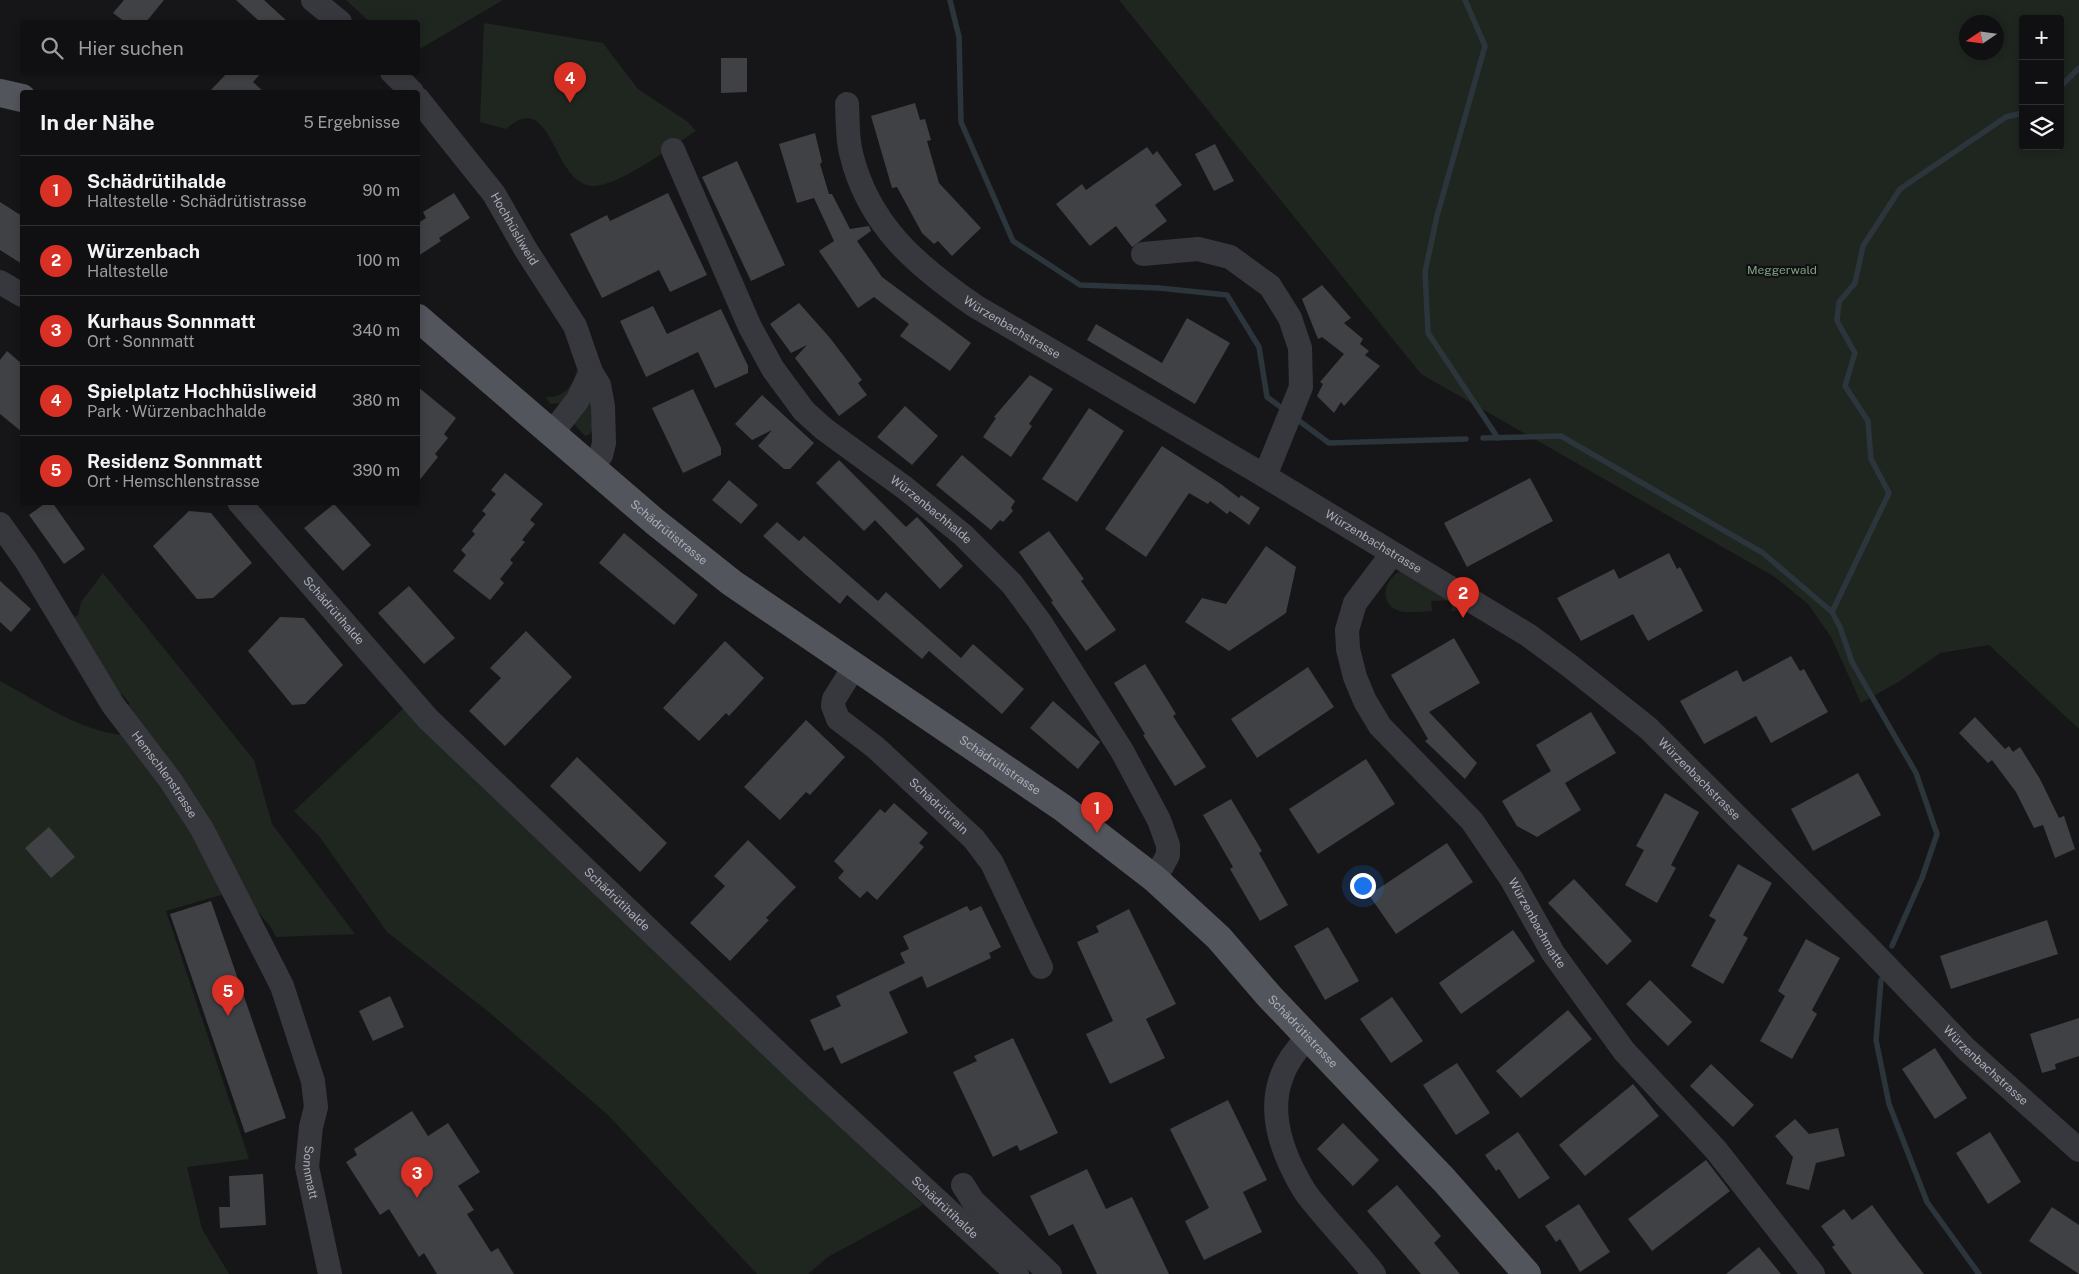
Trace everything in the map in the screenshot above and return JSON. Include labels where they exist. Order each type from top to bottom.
[{"type":"main road","points":[[0,93],[20,98]]},
{"type":"main road","name":"Schädrütistrasse","points":[[420,320],[654,521],[732,583],[1063,808],[1155,879],[1219,938],[1308,1038],[1446,1181],[1526,1274]]},
{"type":"street","points":[[313,0],[338,20]]},
{"type":"street","points":[[395,75],[410,90]]},
{"type":"street","name":"Hochhüsliweid","points":[[420,102],[494,194],[526,250],[575,326],[591,372],[600,385],[605,426],[601,455],[592,467]]},
{"type":"street","name":"Würzenbachstrasse","points":[[847,104],[850,152],[862,189],[880,221],[902,248],[933,277],[996,318],[1265,476],[1528,635],[1648,728],[1860,939],[1966,1049],[2079,1150]]},
{"type":"street","name":"Würzenbachhalde","points":[[673,150],[750,327],[773,369],[804,411],[824,429],[905,488],[963,535],[1012,584],[1040,622],[1122,750],[1160,820],[1168,846],[1168,855],[1155,879]]},
{"type":"street","points":[[1143,254],[1198,248],[1230,257],[1270,286],[1290,318],[1300,348],[1301,387],[1265,476]]},
{"type":"street","points":[[0,282],[20,294]]},
{"type":"street","points":[[552,434],[577,401],[591,372]]},
{"type":"street","name":"Schädrütihalde","points":[[242,505],[428,719],[793,1067],[1017,1274]]},
{"type":"street","name":"Hemschlenstrasse","points":[[0,524],[27,562],[113,705],[171,781],[202,829],[268,954],[302,1041]]},
{"type":"street","name":"Würzenbachmatte","points":[[1392,554],[1355,604],[1348,621],[1348,649],[1355,677],[1365,701],[1380,726],[1472,821],[1512,880],[1553,952],[1624,1051],[1716,1150],[1812,1274]]},
{"type":"street","name":"Schädrütirain","points":[[854,666],[834,699],[833,706],[838,718],[875,746],[974,839],[992,863],[1041,967]]},
{"type":"street","points":[[1308,1038],[1291,1056],[1280,1079],[1276,1106],[1280,1137],[1290,1163],[1307,1194],[1374,1274]]},
{"type":"street","name":"Sonnmatt","points":[[302,1041],[313,1081],[316,1107],[311,1127],[308,1167],[330,1274]]},
{"type":"street","name":"Schädrütihalde","points":[[963,1185],[973,1200],[1050,1274]]},
{"type":"green space","points":[[346,0],[503,0],[420,49],[420,20],[368,20]]},
{"type":"green space","name":"Meggerwald","points":[[1119,0],[2079,0],[2079,729],[1989,645],[1940,653],[1900,681],[1861,703],[1831,637],[1808,604],[1775,577],[1421,374]]},
{"type":"green space","points":[[484,23],[603,43],[638,89],[688,122],[696,131],[645,164],[615,180],[602,185],[592,186],[578,181],[568,170],[543,128],[534,120],[522,119],[506,129],[480,122]]},
{"type":"green space","points":[[577,367],[578,374],[563,403],[550,404],[546,397],[563,393],[571,385]]},
{"type":"green space","points":[[592,391],[594,424],[590,434],[585,436],[574,424]]},
{"type":"green space","points":[[1399,572],[1407,572],[1450,600],[1431,601],[1432,611],[1408,612],[1393,608],[1386,598],[1387,587],[1389,581]]},
{"type":"green space","points":[[103,573],[254,760],[272,824],[355,934],[276,937],[270,926],[256,910],[126,707],[130,704],[122,694],[118,695],[73,618],[78,615],[81,602]]},
{"type":"green space","points":[[1450,600],[1465,610],[1451,611],[1452,604]]},
{"type":"green space","points":[[0,681],[74,721],[106,732],[122,735],[164,783],[228,893],[166,911],[249,1159],[187,1167],[202,1229],[229,1274],[0,1274]]},
{"type":"green space","points":[[405,707],[923,1205],[828,1257],[808,1274],[757,1274],[608,1115],[490,1013],[387,932],[319,836],[294,811]]},
{"type":"building","points":[[124,0],[164,0],[148,20],[122,20],[113,13]]},
{"type":"building","points":[[236,0],[264,0],[286,20],[258,20]]},
{"type":"building","points":[[721,58],[747,58],[747,92],[721,93]]},
{"type":"building","points":[[225,75],[259,75],[253,82],[262,90],[211,90]]},
{"type":"building","points":[[915,103],[920,120],[925,119],[931,140],[927,141],[939,183],[981,228],[952,256],[938,241],[934,244],[922,233],[897,187],[892,188],[871,116]]},
{"type":"building","points":[[815,133],[822,162],[820,164],[829,194],[832,194],[850,229],[869,226],[871,231],[857,241],[882,277],[971,343],[950,371],[900,336],[909,324],[874,297],[858,308],[819,251],[834,241],[814,198],[797,203],[779,144]]},
{"type":"building","points":[[1215,144],[1234,181],[1214,191],[1195,154]]},
{"type":"building","points":[[1147,147],[1153,155],[1157,151],[1182,185],[1155,205],[1167,221],[1132,247],[1116,226],[1090,246],[1056,204],[1082,184],[1086,190]]},
{"type":"building","points":[[737,161],[785,265],[751,281],[702,177]]},
{"type":"building","points":[[454,193],[470,218],[439,238],[441,241],[420,255],[420,222],[426,218],[423,212]]},
{"type":"building","points":[[668,193],[707,275],[670,292],[659,270],[602,298],[570,234],[607,215],[610,221]]},
{"type":"building","points":[[0,202],[20,215],[20,263],[0,250]]},
{"type":"building","points":[[1322,285],[1351,318],[1344,323],[1363,339],[1360,344],[1369,351],[1365,355],[1380,366],[1344,406],[1341,402],[1334,413],[1317,396],[1323,384],[1320,382],[1344,354],[1322,337],[1318,339],[1302,299]]},
{"type":"building","points":[[799,303],[830,338],[862,380],[858,383],[867,395],[839,416],[795,358],[807,345],[791,353],[770,324]]},
{"type":"building","points":[[653,306],[667,334],[721,309],[748,366],[748,373],[715,388],[698,352],[646,377],[620,321]]},
{"type":"building","points":[[1187,318],[1230,343],[1195,404],[1087,340],[1096,324],[1162,363]]},
{"type":"building","points":[[7,351],[20,362],[20,430],[0,414],[0,360]]},
{"type":"building","points":[[1030,375],[1053,389],[1029,424],[1032,426],[1011,457],[983,437],[996,418],[994,417]]},
{"type":"building","points":[[420,389],[456,418],[444,434],[448,438],[435,454],[438,457],[420,480]]},
{"type":"building","points":[[693,389],[721,448],[721,455],[683,473],[652,408]]},
{"type":"building","points":[[762,395],[814,443],[790,469],[784,469],[758,446],[772,430],[752,440],[735,424]]},
{"type":"building","points":[[905,406],[938,436],[912,465],[877,437]]},
{"type":"building","points":[[1089,408],[1124,431],[1077,502],[1042,479]]},
{"type":"building","points":[[1162,446],[1221,484],[1239,498],[1241,495],[1260,508],[1249,525],[1230,511],[1227,514],[1210,501],[1208,504],[1189,493],[1146,557],[1105,529]]},
{"type":"building","points":[[962,455],[1015,501],[1011,508],[1013,511],[1003,522],[1000,520],[991,530],[936,485]]},
{"type":"building","points":[[839,460],[906,527],[917,517],[963,566],[940,589],[875,520],[864,531],[816,483]]},
{"type":"building","points":[[505,473],[543,504],[530,520],[535,524],[522,540],[525,542],[510,560],[513,563],[500,579],[504,583],[490,600],[453,571],[466,555],[461,550],[475,534],[472,531],[486,514],[482,511],[496,494],[491,490]]},
{"type":"building","points":[[1530,478],[1553,521],[1467,567],[1444,523]]},
{"type":"building","points":[[729,480],[758,505],[741,524],[712,500]]},
{"type":"building","points":[[43,505],[54,505],[85,549],[64,564],[29,515]]},
{"type":"building","points":[[335,505],[371,545],[343,571],[304,528]]},
{"type":"building","points":[[189,511],[211,513],[252,563],[213,598],[197,599],[153,546]]},
{"type":"building","points":[[777,522],[799,541],[804,536],[878,601],[886,592],[961,658],[973,644],[1024,689],[1002,714],[929,651],[922,659],[847,595],[840,604],[806,575],[763,536]]},
{"type":"building","points":[[1049,531],[1084,579],[1081,581],[1116,630],[1086,651],[1051,602],[1053,601],[1019,552]]},
{"type":"building","points":[[624,533],[698,595],[674,625],[599,563]]},
{"type":"building","points":[[1266,546],[1296,567],[1286,613],[1229,651],[1185,622],[1202,598],[1226,604]]},
{"type":"building","points":[[1669,553],[1677,569],[1680,567],[1703,611],[1648,641],[1633,614],[1581,641],[1557,598],[1614,569],[1619,579]]},
{"type":"building","points":[[0,581],[31,609],[11,632],[0,622]]},
{"type":"building","points":[[409,586],[455,638],[424,664],[378,613]]},
{"type":"building","points":[[280,617],[304,618],[343,665],[305,704],[292,705],[248,651]]},
{"type":"building","points":[[526,631],[572,677],[505,746],[469,711],[501,678],[490,668]]},
{"type":"building","points":[[1454,638],[1480,683],[1429,712],[1477,763],[1465,779],[1425,741],[1428,739],[1391,675]]},
{"type":"building","points":[[725,641],[764,678],[729,716],[726,713],[699,741],[663,708]]},
{"type":"building","points":[[1791,656],[1800,671],[1804,669],[1828,712],[1771,743],[1756,716],[1704,744],[1680,701],[1737,670],[1743,682]]},
{"type":"building","points":[[1145,664],[1176,714],[1173,716],[1206,767],[1175,786],[1143,735],[1145,734],[1114,683]]},
{"type":"building","points":[[1308,667],[1334,707],[1257,758],[1231,719]]},
{"type":"building","points":[[1053,701],[1100,742],[1078,769],[1030,728]]},
{"type":"building","points":[[1591,712],[1616,753],[1565,783],[1581,810],[1537,837],[1517,826],[1502,801],[1551,771],[1536,745]]},
{"type":"building","points":[[1975,717],[2005,749],[2009,746],[2013,752],[2020,747],[2040,779],[2059,818],[2064,816],[2075,849],[2055,858],[2043,825],[2034,828],[2016,792],[1992,760],[1988,763],[1959,733]]},
{"type":"building","points":[[806,720],[845,757],[810,795],[806,792],[780,820],[744,787]]},
{"type":"building","points":[[577,757],[667,843],[640,872],[550,786]]},
{"type":"building","points":[[1366,759],[1395,804],[1318,854],[1289,809]]},
{"type":"building","points":[[1858,773],[1881,815],[1813,851],[1791,809]]},
{"type":"building","points":[[1665,793],[1699,812],[1671,865],[1676,868],[1657,903],[1625,885],[1644,850],[1636,846]]},
{"type":"building","points":[[1231,799],[1262,851],[1259,853],[1288,905],[1260,921],[1230,869],[1233,867],[1203,815]]},
{"type":"building","points":[[894,803],[928,833],[919,843],[924,847],[877,900],[867,891],[860,898],[838,878],[844,871],[834,861],[880,809],[885,813]]},
{"type":"building","points":[[49,827],[75,857],[51,878],[25,848]]},
{"type":"building","points":[[748,840],[796,887],[766,918],[769,920],[730,961],[690,923],[725,886],[714,876]]},
{"type":"building","points":[[1447,843],[1473,882],[1396,934],[1369,895]]},
{"type":"building","points":[[1738,864],[1772,883],[1743,935],[1748,938],[1723,984],[1691,966],[1716,920],[1709,916]]},
{"type":"building","points":[[1574,879],[1632,941],[1607,965],[1548,903]]},
{"type":"building","points":[[211,901],[286,1118],[245,1133],[170,914]]},
{"type":"building","points":[[967,906],[970,911],[981,906],[1001,947],[989,953],[991,958],[927,988],[922,976],[889,992],[908,1033],[841,1064],[833,1047],[824,1051],[810,1020],[841,1006],[836,996],[905,963],[900,953],[909,949],[903,936]]},
{"type":"building","points":[[1129,909],[1176,1004],[1146,1019],[1165,1058],[1110,1084],[1086,1034],[1113,1021],[1077,942],[1099,932],[1096,926]]},
{"type":"building","points":[[2047,920],[2058,954],[1951,989],[1940,956]]},
{"type":"building","points":[[1328,927],[1359,981],[1325,1000],[1294,946]]},
{"type":"building","points":[[1513,930],[1535,961],[1461,1014],[1439,983]]},
{"type":"building","points":[[1806,939],[1840,958],[1812,1010],[1817,1014],[1792,1059],[1760,1041],[1785,996],[1778,991]]},
{"type":"building","points":[[1650,980],[1692,1022],[1668,1046],[1626,1004]]},
{"type":"building","points":[[390,996],[404,1027],[373,1041],[359,1011]]},
{"type":"building","points":[[1392,997],[1423,1041],[1391,1063],[1360,1019]]},
{"type":"building","points":[[1568,1010],[1592,1039],[1521,1098],[1496,1071]]},
{"type":"building","points":[[2079,1018],[2079,1056],[2055,1064],[2056,1069],[2042,1073],[2030,1034]]},
{"type":"building","points":[[1013,1038],[1058,1133],[1020,1151],[1017,1145],[993,1157],[953,1072],[977,1061],[974,1056]]},
{"type":"building","points":[[1935,1048],[1967,1098],[1935,1119],[1902,1069]]},
{"type":"building","points":[[1457,1063],[1490,1113],[1456,1135],[1423,1085]]},
{"type":"building","points":[[1711,1064],[1754,1105],[1733,1127],[1690,1086]]},
{"type":"building","points":[[1633,1084],[1659,1116],[1585,1176],[1559,1145]]},
{"type":"building","points":[[1228,1100],[1267,1180],[1243,1192],[1262,1232],[1204,1260],[1185,1221],[1209,1208],[1170,1129]]},
{"type":"building","points":[[412,1111],[428,1136],[448,1123],[480,1172],[458,1186],[474,1210],[467,1214],[491,1252],[498,1248],[514,1274],[437,1274],[424,1253],[419,1257],[389,1209],[380,1215],[346,1162],[357,1155],[354,1149]]},
{"type":"building","points":[[1795,1119],[1809,1134],[1838,1128],[1845,1156],[1816,1163],[1809,1190],[1786,1184],[1793,1157],[1775,1136]]},
{"type":"building","points":[[1343,1123],[1379,1160],[1353,1186],[1317,1149]]},
{"type":"building","points":[[1518,1132],[1550,1178],[1519,1199],[1499,1169],[1496,1171],[1485,1155]]},
{"type":"building","points":[[1990,1132],[2021,1182],[1988,1204],[1956,1153]]},
{"type":"building","points":[[1706,1160],[1730,1191],[1652,1251],[1628,1219]]},
{"type":"building","points":[[1087,1169],[1106,1209],[1132,1197],[1169,1274],[1097,1274],[1073,1224],[1049,1236],[1030,1196]]},
{"type":"building","points":[[263,1174],[266,1225],[220,1228],[219,1207],[230,1207],[229,1176]]},
{"type":"building","points":[[1397,1185],[1441,1236],[1434,1243],[1460,1274],[1421,1274],[1367,1211]]},
{"type":"building","points":[[1579,1204],[1610,1252],[1580,1272],[1560,1239],[1556,1242],[1545,1226]]},
{"type":"building","points":[[1872,1205],[1924,1274],[1852,1274],[1832,1247],[1835,1245],[1821,1226],[1844,1209],[1852,1220]]},
{"type":"building","points":[[2052,1207],[2079,1225],[2079,1274],[2029,1241]]},
{"type":"building","points":[[1759,1247],[1781,1274],[1726,1274]]},
{"type":"waterway","points":[[950,0],[959,37],[961,122],[1013,241],[1080,285],[1159,288],[1227,295],[1259,347],[1267,397],[1286,411]]},
{"type":"waterway","points":[[1465,0],[1485,46],[1437,216],[1425,272],[1428,333],[1498,438]]},
{"type":"waterway","points":[[2064,83],[2079,68]]},
{"type":"waterway","points":[[1832,612],[1889,493],[1871,459],[1868,421],[1845,386],[1855,353],[1837,321],[1839,302],[1855,283],[1863,246],[1900,189],[2006,117],[2019,114]]},
{"type":"waterway","points":[[1294,417],[1329,443],[1466,439]]},
{"type":"waterway","points":[[1483,438],[1561,436],[1763,553],[1832,612],[1840,627],[1852,662],[1916,773],[1937,834],[1922,878],[1892,946]]},
{"type":"waterway","points":[[1881,980],[1876,1040],[1889,1104],[1927,1202],[1979,1274]]},
{"type":"place","name":"Spielplatz Hochhüsliweid","points":[[570,103]]},
{"type":"place","name":"Würzenbach","points":[[1463,618]]},
{"type":"place","name":"Schädrütihalde","points":[[1097,833]]},
{"type":"place","name":"Residenz Sonnmatt","points":[[228,1016]]},
{"type":"place","name":"Kurhaus Sonnmatt","points":[[417,1198]]}]
